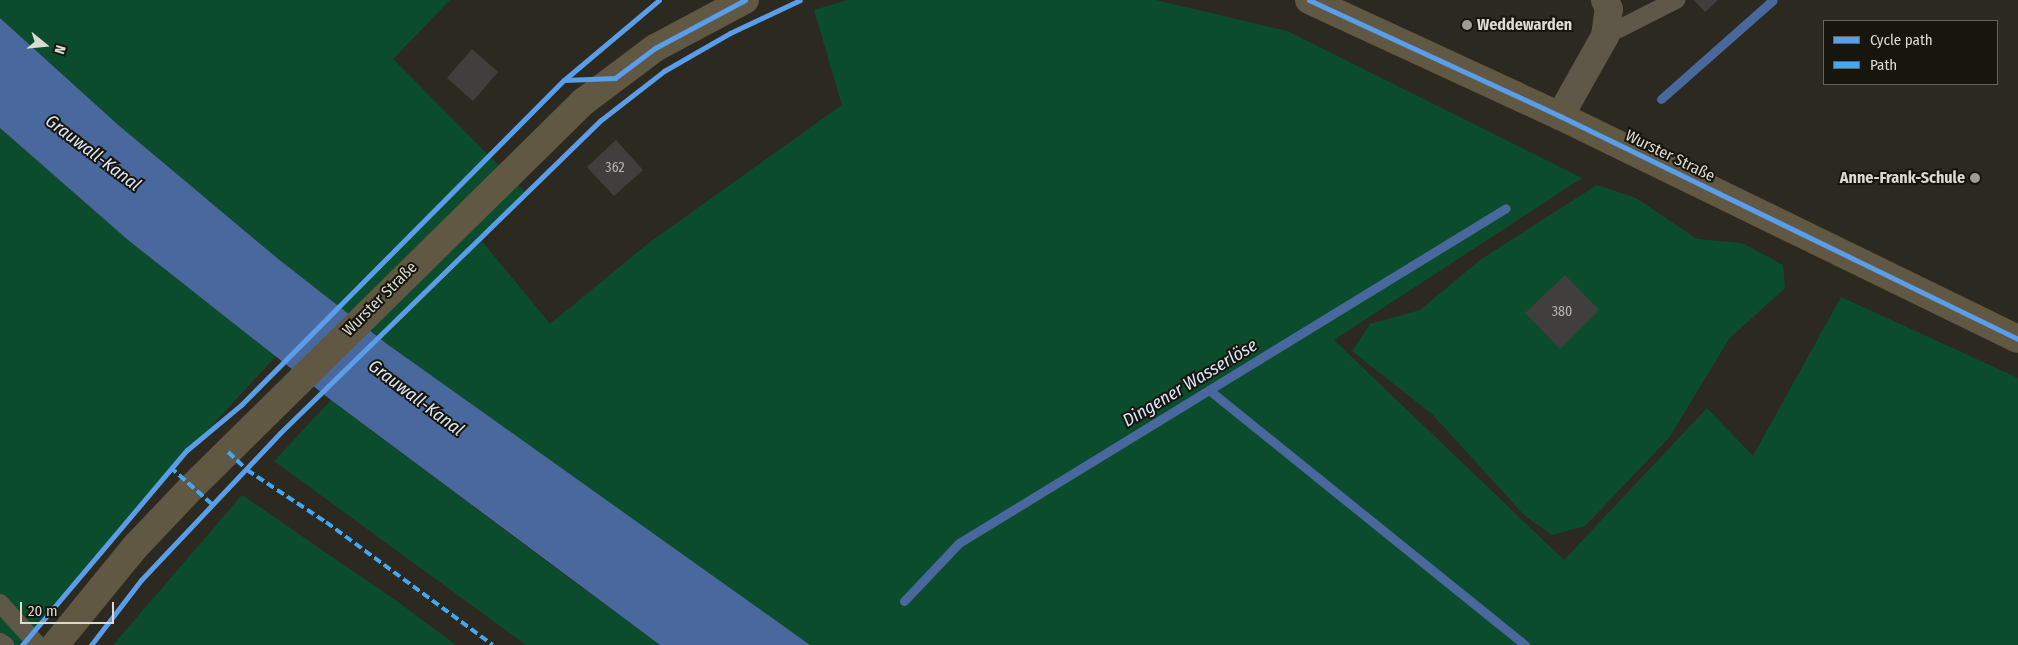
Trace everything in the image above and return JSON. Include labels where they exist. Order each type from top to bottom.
[{"type":"main road","name":"Wurster Straße","points":[[55,645],[135,547],[402,277],[583,102],[655,48],[745,0]]},
{"type":"main road","name":"Wurster Straße","points":[[1309,0],[1560,116],[2018,339]]},
{"type":"street","points":[[1560,116],[1605,36],[1609,9],[1605,0]]},
{"type":"lane","points":[[1605,36],[1676,0]]},
{"type":"lane","points":[[0,603],[38,645]]},
{"type":"lane","points":[[0,642],[5,645]]},
{"type":"green space","points":[[0,0],[450,0],[393,59],[527,194],[481,240],[550,324],[650,242],[842,105],[814,10],[848,0],[1156,0],[1287,31],[1582,178],[1334,340],[1564,560],[1707,408],[1753,456],[1841,297],[2018,378],[2018,645],[801,645],[387,344],[277,258],[116,123],[0,18]]},
{"type":"green space","points":[[0,128],[128,240],[276,356],[218,419],[23,645],[0,645]]},
{"type":"green space","points":[[1597,185],[1636,198],[1697,239],[1742,243],[1783,265],[1785,288],[1729,339],[1669,438],[1585,526],[1552,535],[1525,516],[1433,415],[1352,351],[1370,324],[1420,310],[1480,260]]},
{"type":"green space","points":[[331,400],[660,645],[526,645],[274,461]]},
{"type":"green space","points":[[242,495],[398,602],[456,645],[113,645]]},
{"type":"water","name":"Grauwall-Kanal","points":[[0,18],[116,123],[277,258],[387,344],[810,645],[660,645],[331,400],[128,240],[0,128]]},
{"type":"building","points":[[1694,0],[1718,0],[1705,12]]},
{"type":"building","points":[[472,49],[498,72],[473,101],[447,78]]},
{"type":"building","points":[[616,140],[643,170],[614,196],[587,167]]},
{"type":"building","points":[[1565,275],[1599,310],[1560,349],[1525,313]]},
{"type":"waterway","name":"Dingener Wasserlöse","points":[[1661,99],[1773,0]]},
{"type":"waterway","name":"Dingener Wasserlöse","points":[[904,601],[959,543],[1506,208]]},
{"type":"waterway","points":[[1209,390],[1525,645]]},
{"type":"marked path","points":[[228,452],[247,470],[326,522],[493,645]]},
{"type":"marked path","points":[[170,467],[213,505]]},
{"type":"cycle path","points":[[22,645],[187,450],[241,405],[564,80],[659,0]]},
{"type":"cycle path","points":[[564,80],[615,78],[655,48],[745,0]]},
{"type":"cycle path","points":[[91,645],[141,580],[280,433],[601,120],[664,71],[730,33],[800,0]]},
{"type":"cycle path","points":[[1309,0],[1560,116],[2018,339]]},
{"type":"place","name":"Weddewarden","points":[[1467,25]]},
{"type":"place","name":"Anne-Frank-Schule","points":[[1975,178]]}]
